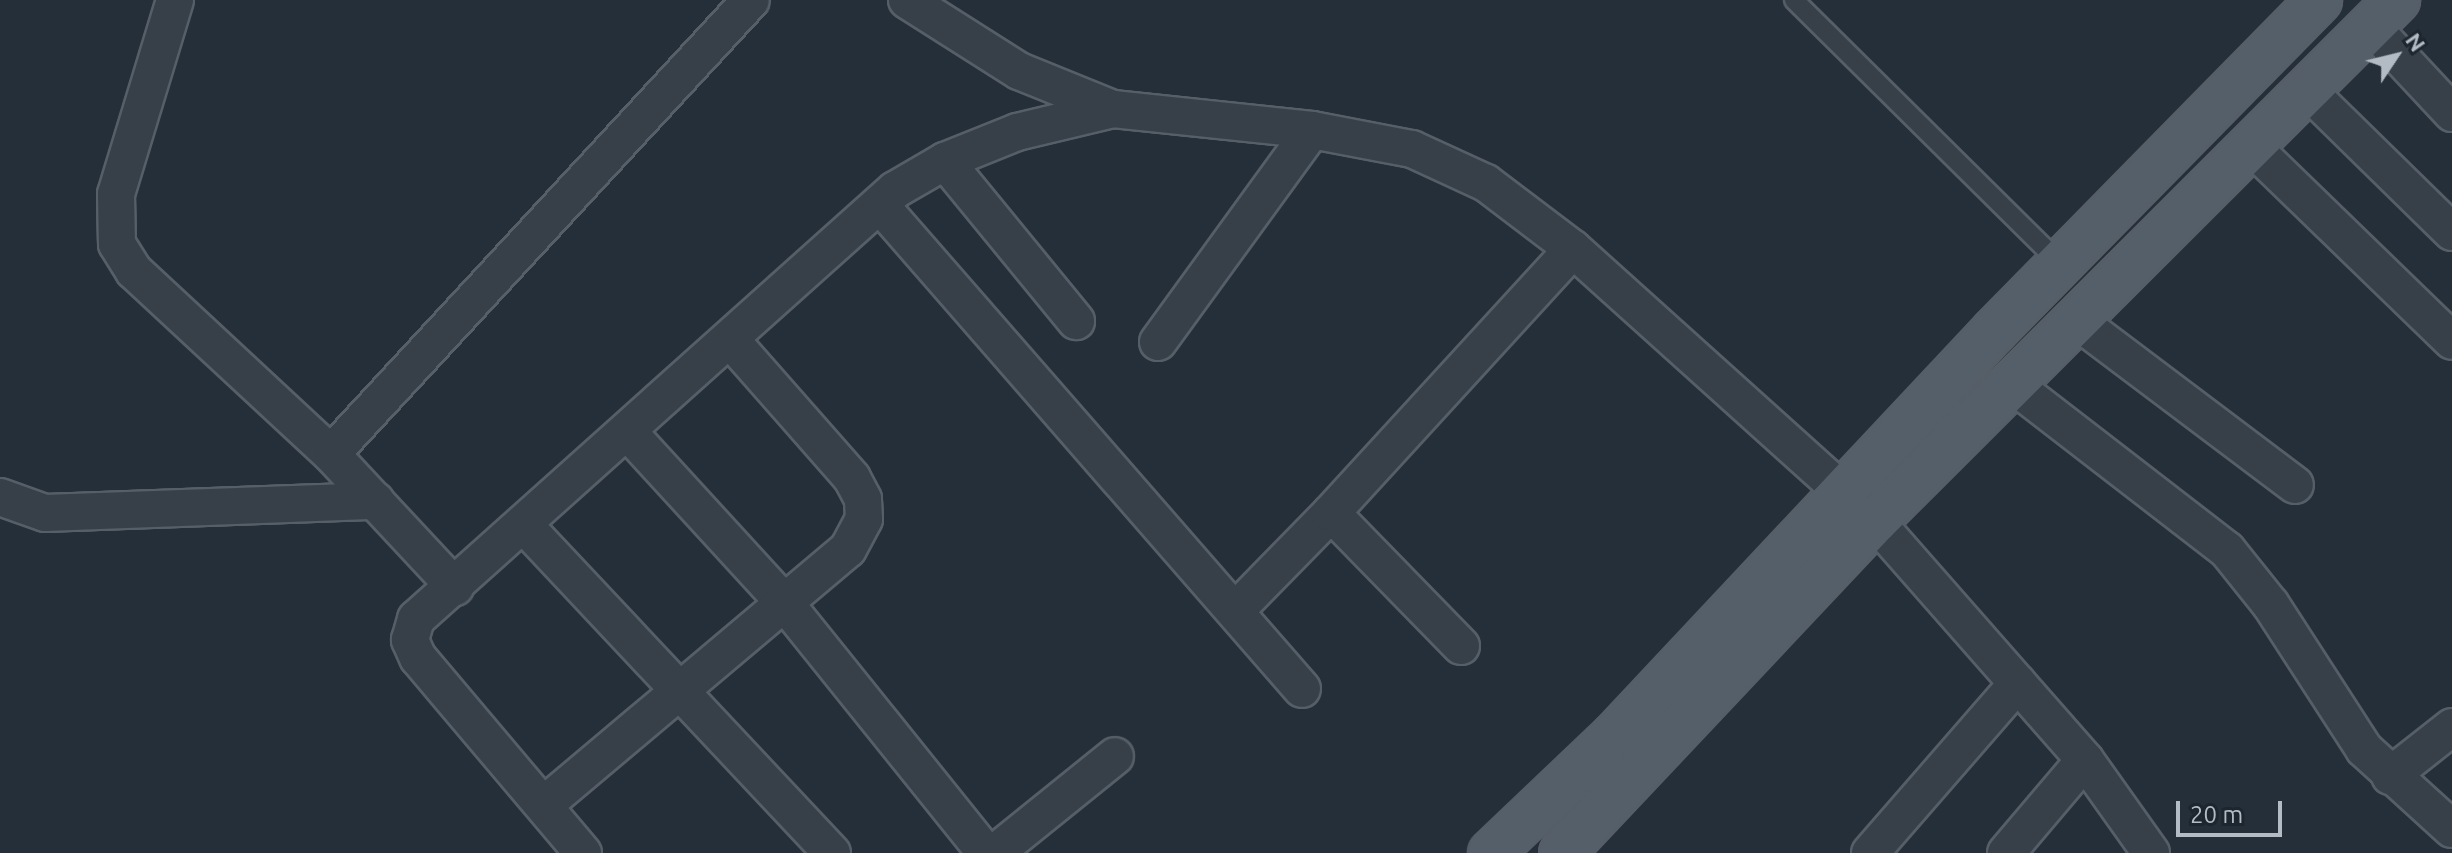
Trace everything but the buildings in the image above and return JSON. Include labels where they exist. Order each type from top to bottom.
[{"type":"main road","points":[[1491,853],[1614,736],[2060,263],[2319,0]]},
{"type":"main road","points":[[1563,852],[1875,521],[2384,13]]},
{"type":"street","points":[[175,0],[116,194],[117,244],[134,271],[331,454],[455,587]]},
{"type":"street","points":[[331,454],[751,0]]},
{"type":"street","points":[[907,0],[1019,71],[1113,109],[1312,130],[1412,149],[1486,183],[1573,249],[1875,521],[2085,760],[2151,853]]},
{"type":"street","points":[[2384,13],[2452,113]]},
{"type":"street","points":[[2307,90],[2452,232]]},
{"type":"street","points":[[583,853],[413,650],[409,630],[416,619],[880,205],[945,161],[1017,132],[1113,109]]},
{"type":"street","points":[[1158,342],[1312,130]]},
{"type":"street","points":[[2251,146],[2452,341]]},
{"type":"street","points":[[945,161],[1076,321]]},
{"type":"street","points":[[880,205],[1302,689]]},
{"type":"street","points":[[1235,611],[1331,513],[1573,249]]},
{"type":"street","points":[[2076,320],[2295,485]]},
{"type":"street","points":[[544,805],[848,549],[864,519],[863,499],[852,478],[730,339]]},
{"type":"street","points":[[2012,384],[2227,550],[2271,605],[2344,723],[2390,776],[2452,829]]},
{"type":"street","points":[[628,432],[784,602],[986,853]]},
{"type":"street","points":[[0,497],[45,513],[376,501]]},
{"type":"street","points":[[1331,513],[1461,646]]},
{"type":"street","points":[[524,525],[676,692],[832,853]]},
{"type":"street","points":[[1870,853],[2018,683]]},
{"type":"street","points":[[2390,776],[2452,727]]},
{"type":"street","points":[[995,853],[1115,756]]},
{"type":"street","points":[[2006,853],[2085,760]]},
{"type":"street","points":[[2437,853],[2452,835]]},
{"type":"lane","points":[[1794,0],[2060,263]]}]
